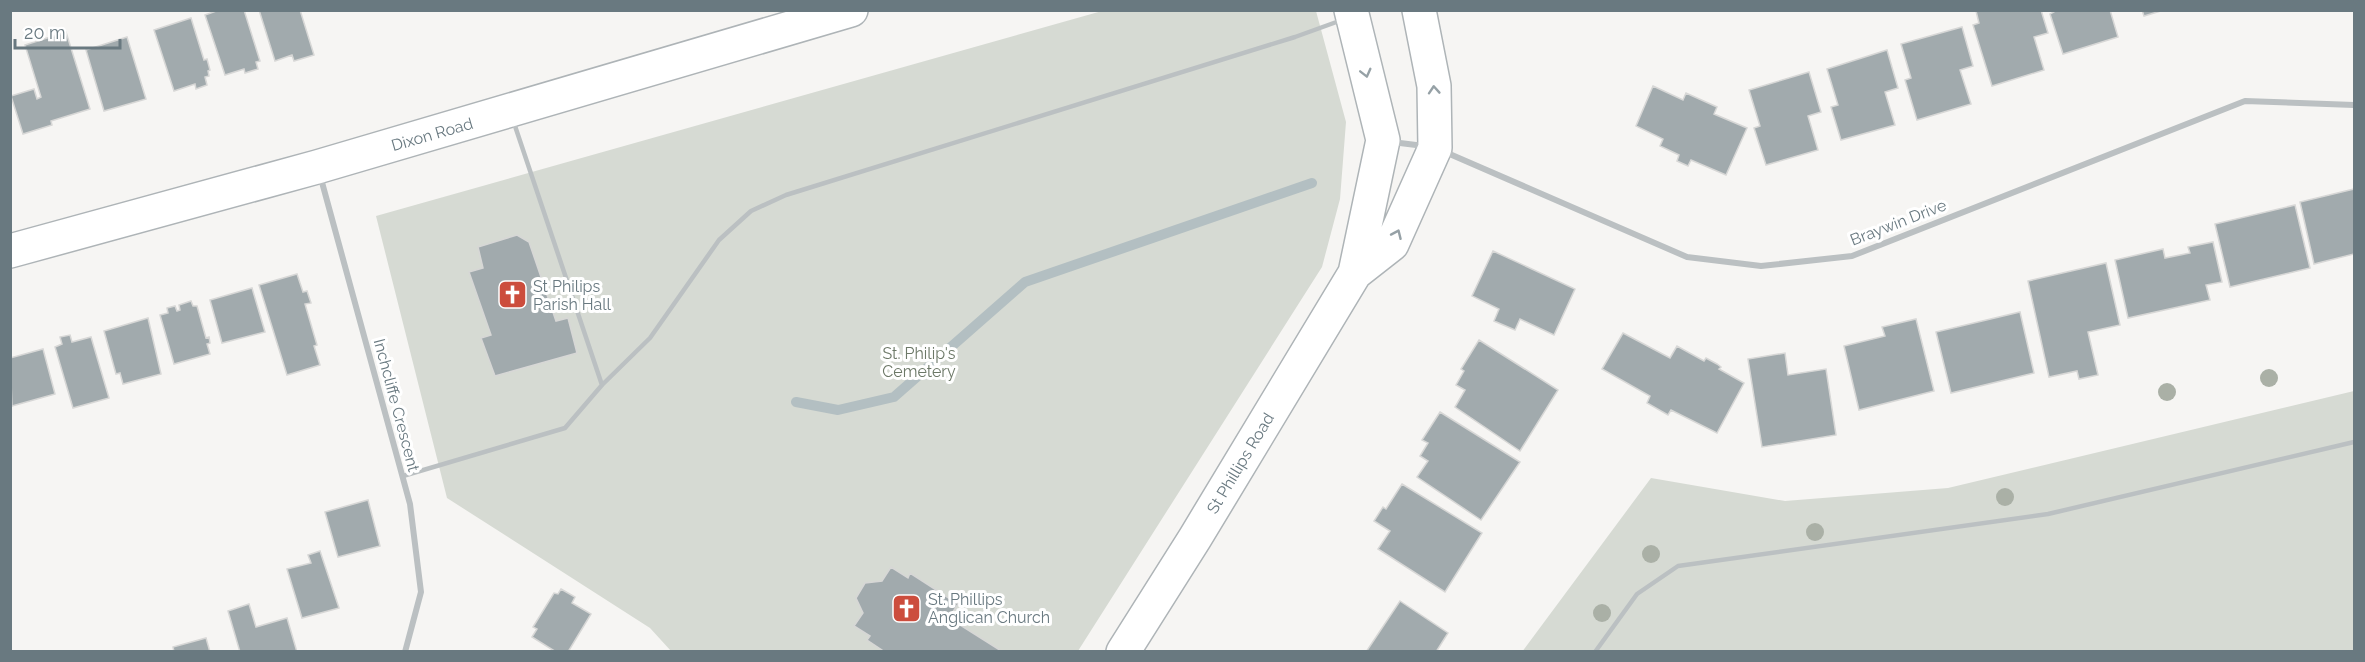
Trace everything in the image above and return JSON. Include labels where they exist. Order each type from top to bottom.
[{"type":"main road","name":"Dixon Road","points":[[10,251],[317,167],[851,10]]},
{"type":"main road","name":"St Phillips Road","points":[[1355,273],[1392,244],[1435,148],[1434,86],[1419,10]]},
{"type":"main road","name":"St Phillips Road","points":[[1123,651],[1195,538],[1355,273],[1383,140],[1355,14]]},
{"type":"street","name":"Braywin Drive","points":[[1383,140],[1435,148],[1687,257],[1761,266],[1852,255],[2245,101],[2355,105]]},
{"type":"street","name":"Inchcliffe Crescent","points":[[317,167],[410,504],[421,592],[405,651]]},
{"type":"lane","points":[[403,476],[566,428],[602,385],[650,338],[719,240],[752,211],[786,195],[1295,38],[1355,14]]},
{"type":"lane","points":[[510,111],[602,385]]},
{"type":"lane","points":[[1595,651],[1637,594],[1678,566],[2048,514],[2355,442]]},
{"type":"green space","name":"St. Philip's Cemetery","points":[[1102,11],[1316,11],[1346,122],[1340,199],[1322,267],[1078,651],[671,651],[650,628],[447,498],[376,216]]},
{"type":"green space","points":[[2354,391],[2354,651],[1522,652],[1651,478],[1785,501],[1948,488]]},
{"type":"building","points":[[219,10],[244,10],[260,61],[256,62],[258,69],[245,73],[244,69],[225,75],[205,15]]},
{"type":"building","points":[[259,10],[300,10],[314,55],[294,61],[292,55],[275,61]]},
{"type":"building","points":[[2041,10],[2048,33],[2034,37],[2044,70],[1992,86],[1973,25],[1979,23],[1976,11]]},
{"type":"building","points":[[2057,10],[2110,10],[2118,37],[2063,54],[2050,14]]},
{"type":"building","points":[[2142,10],[2164,10],[2144,16]]},
{"type":"building","points":[[191,18],[204,60],[207,59],[210,70],[208,71],[209,76],[205,77],[207,85],[196,89],[195,84],[174,91],[154,30]]},
{"type":"building","points":[[1962,27],[1973,66],[1960,70],[1971,104],[1917,120],[1905,80],[1911,78],[1901,44]]},
{"type":"building","points":[[66,32],[90,109],[51,121],[52,125],[23,134],[11,96],[34,89],[37,99],[41,97],[25,45]]},
{"type":"building","points":[[127,37],[146,99],[104,111],[86,50]]},
{"type":"building","points":[[1887,50],[1898,88],[1885,92],[1895,125],[1841,140],[1831,107],[1838,105],[1827,69]]},
{"type":"building","points":[[1809,72],[1821,112],[1808,116],[1818,150],[1766,165],[1754,128],[1760,126],[1749,90]]},
{"type":"building","points":[[1653,86],[1683,100],[1686,93],[1717,107],[1714,114],[1747,128],[1726,175],[1691,160],[1688,166],[1677,161],[1679,155],[1660,146],[1663,139],[1636,126]]},
{"type":"building","points":[[2354,189],[2354,254],[2314,264],[2300,202]]},
{"type":"building","points":[[2295,205],[2310,268],[2230,287],[2215,224]]},
{"type":"building","name":"St Philips Parish Hall","points":[[517,235],[529,242],[556,321],[568,318],[577,353],[495,376],[481,338],[491,335],[469,272],[483,268],[478,247]]},
{"type":"building","points":[[2213,242],[2222,282],[2206,285],[2210,300],[2128,318],[2115,260],[2163,249],[2165,258],[2190,253],[2188,247]]},
{"type":"building","points":[[1493,251],[1575,289],[1554,335],[1520,319],[1515,330],[1494,321],[1499,309],[1472,296]]},
{"type":"building","points":[[2106,263],[2120,325],[2088,332],[2098,375],[2079,379],[2077,371],[2049,377],[2028,281]]},
{"type":"building","points":[[297,274],[303,292],[307,291],[311,303],[305,304],[317,345],[314,346],[320,365],[287,375],[259,285]]},
{"type":"building","points":[[252,288],[265,332],[222,343],[210,300]]},
{"type":"building","points":[[191,301],[193,306],[197,306],[206,338],[209,337],[210,343],[207,344],[210,354],[174,364],[160,315],[168,313],[167,308],[175,306],[177,311],[180,310],[179,305]]},
{"type":"building","points":[[2020,312],[2034,373],[1951,393],[1936,332]]},
{"type":"building","points":[[148,318],[161,374],[123,384],[120,373],[116,374],[104,331]]},
{"type":"building","points":[[1916,319],[1934,391],[1859,410],[1844,346],[1885,336],[1882,327]]},
{"type":"building","points":[[1623,333],[1670,358],[1677,346],[1704,361],[1706,358],[1717,364],[1721,367],[1719,369],[1744,383],[1717,433],[1671,410],[1668,415],[1647,403],[1650,396],[1602,369]]},
{"type":"building","points":[[70,335],[72,342],[91,337],[109,398],[73,408],[55,347],[62,344],[60,337]]},
{"type":"building","points":[[1479,340],[1558,390],[1520,451],[1455,407],[1465,390],[1456,385],[1464,371],[1461,369]]},
{"type":"building","points":[[43,349],[55,394],[12,406],[10,358]]},
{"type":"building","points":[[1785,353],[1788,375],[1826,369],[1836,435],[1762,447],[1748,359]]},
{"type":"building","points":[[1440,412],[1520,462],[1481,520],[1417,477],[1428,461],[1420,456],[1428,443],[1422,440]]},
{"type":"building","points":[[1402,484],[1482,533],[1445,592],[1378,549],[1390,531],[1374,521],[1383,507],[1386,509]]},
{"type":"building","points":[[368,500],[380,546],[338,557],[325,512]]},
{"type":"building","points":[[320,551],[339,608],[302,618],[287,569],[311,563],[308,555]]},
{"type":"building","name":"St. Phillips Anglican Church","points":[[891,567],[908,578],[910,573],[958,604],[949,618],[1003,652],[885,652],[867,640],[870,636],[854,626],[863,613],[856,598],[865,583],[882,581]]},
{"type":"building","points":[[561,589],[575,597],[572,603],[591,614],[568,652],[556,652],[532,637],[537,629],[533,627],[554,593],[558,594]]},
{"type":"building","points":[[1400,601],[1448,633],[1436,652],[1366,652]]},
{"type":"building","points":[[249,604],[256,627],[287,618],[297,652],[240,652],[228,611]]},
{"type":"building","points":[[206,638],[210,652],[174,652],[173,647]]},
{"type":"waterway","points":[[796,402],[838,410],[894,397],[1025,282],[1312,183]]},
{"type":"place","name":"St Philips Parish Hall","points":[[512,295]]},
{"type":"place","name":"St. Phillips Anglican Church","points":[[907,608]]}]
